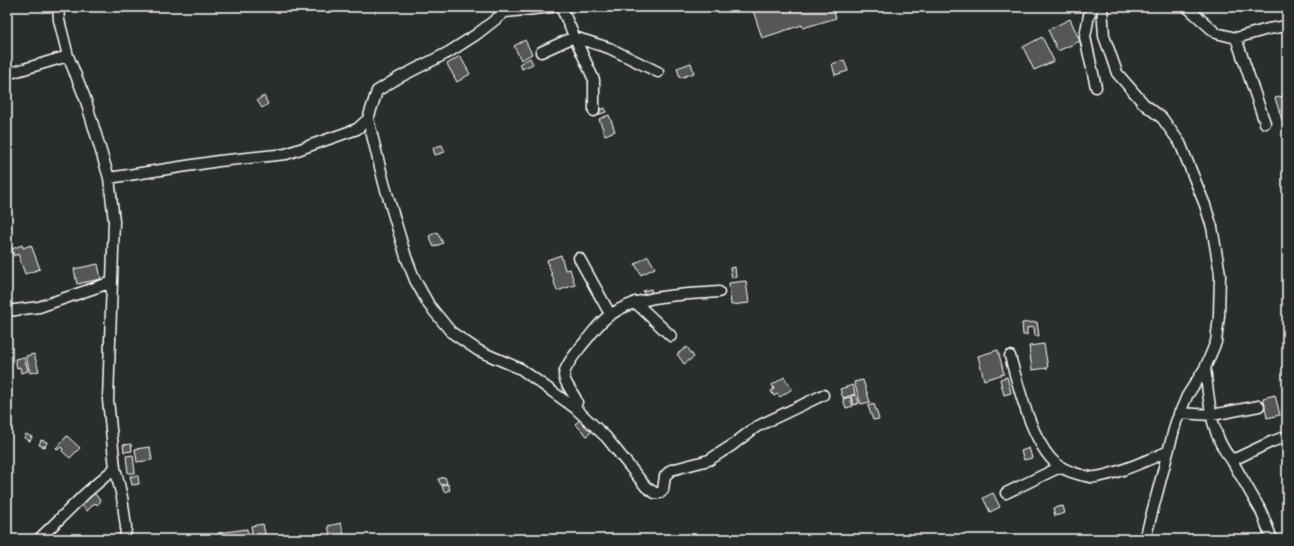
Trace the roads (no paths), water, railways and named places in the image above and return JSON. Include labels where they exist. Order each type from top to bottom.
[{"type":"street","points":[[58,7],[59,20],[68,56],[85,98],[109,178],[114,221],[108,400],[115,468],[122,497],[126,527],[125,539]]},
{"type":"street","points":[[553,7],[505,12],[477,34],[449,52],[398,78],[377,91],[368,119],[384,183],[406,258],[415,280],[429,305],[451,332],[479,351],[521,369],[575,408],[606,437],[646,487],[655,493],[660,493],[663,490],[665,476],[671,470],[709,460],[731,446],[756,426],[823,395]]},
{"type":"street","points":[[561,7],[594,80],[594,111]]},
{"type":"street","points":[[1093,7],[1089,15],[1085,37],[1096,87]]},
{"type":"street","points":[[1102,7],[1104,36],[1117,73],[1144,104],[1162,118],[1180,143],[1205,205],[1212,227],[1220,274],[1220,316],[1216,342],[1205,368],[1187,396],[1176,422],[1145,539]]},
{"type":"street","points":[[1187,7],[1216,33],[1236,38],[1268,29],[1287,26]]},
{"type":"street","points":[[541,52],[574,37],[609,48],[658,72]]},
{"type":"street","points":[[1236,38],[1265,123]]},
{"type":"street","points":[[7,74],[68,56]]},
{"type":"street","points":[[109,178],[169,168],[286,154],[356,129],[368,119]]},
{"type":"street","points":[[579,258],[610,314]]},
{"type":"street","points":[[7,311],[39,307],[112,282]]},
{"type":"street","points":[[575,408],[577,402],[564,374],[578,350],[602,321],[610,314],[635,302],[675,295],[719,292]]},
{"type":"street","points":[[635,302],[671,336]]},
{"type":"street","points":[[1010,356],[1030,421],[1044,450],[1060,467],[1073,473],[1095,478],[1125,469],[1167,452]]},
{"type":"street","points":[[1205,368],[1212,415],[1220,443],[1261,511],[1272,539]]},
{"type":"street","points":[[1180,413],[1212,415],[1259,406]]},
{"type":"street","points":[[1231,459],[1237,458],[1287,436]]},
{"type":"street","points":[[1006,493],[1060,467]]},
{"type":"street","points":[[39,539],[86,493],[115,468]]}]
